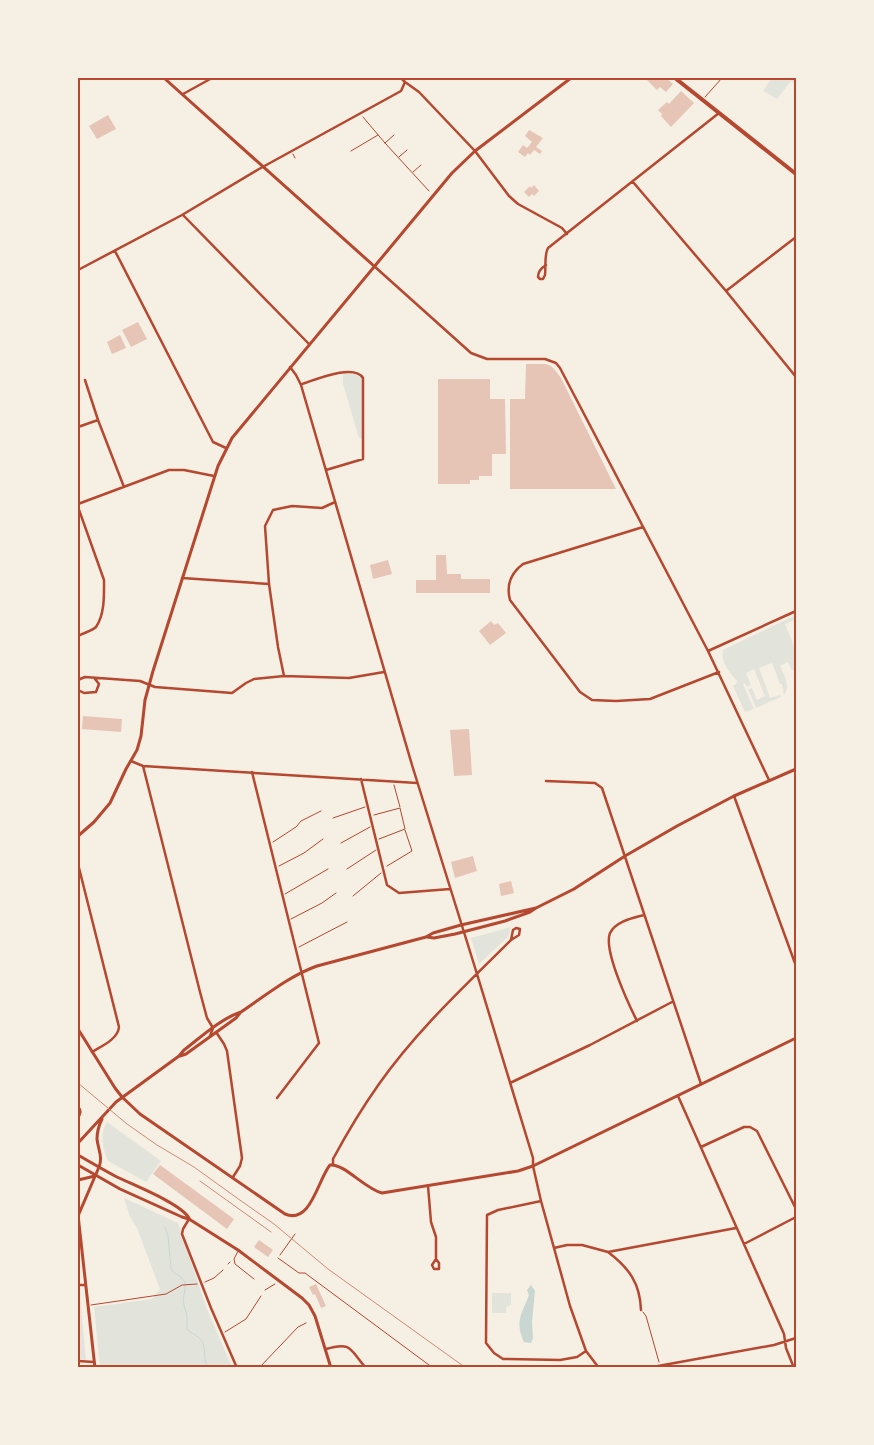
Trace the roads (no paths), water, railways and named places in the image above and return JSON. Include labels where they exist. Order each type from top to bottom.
[{"type":"main road","points":[[675,78],[796,174]]},
{"type":"street","points":[[164,78],[471,353],[487,358],[545,359],[556,363],[563,373],[719,672],[769,780]]},
{"type":"street","points":[[183,94],[212,78]]},
{"type":"street","points":[[401,78],[419,92],[475,151],[509,196],[518,204],[562,228],[567,234]]},
{"type":"street","points":[[78,836],[104,812],[137,750],[149,685],[214,476],[226,448],[243,424],[452,172],[475,151],[571,78]]},
{"type":"street","points":[[78,270],[182,215],[263,166],[401,91],[405,82]]},
{"type":"street","points":[[546,265],[538,272],[540,279],[543,279],[545,276],[546,265],[546,253],[547,249],[720,112]]},
{"type":"street","points":[[633,182],[796,376]]},
{"type":"street","points":[[182,215],[309,344]]},
{"type":"street","points":[[726,291],[796,237]]},
{"type":"street","points":[[115,251],[213,442],[226,448]]},
{"type":"street","points":[[290,367],[301,384],[417,783],[533,1158],[541,1201],[570,1306],[586,1352],[599,1368]]},
{"type":"street","points":[[301,384],[342,372],[358,373],[364,380],[363,459],[326,470]]},
{"type":"street","points":[[85,380],[124,487]]},
{"type":"street","points":[[78,428],[98,420]]},
{"type":"street","points":[[78,636],[95,628],[102,616],[104,580],[78,506],[169,470],[184,470],[214,476]]},
{"type":"street","points":[[284,676],[269,584],[265,526],[273,510],[292,506],[322,508],[336,502]]},
{"type":"street","points":[[643,527],[523,564],[514,572],[509,582],[510,600],[580,692],[592,700],[650,699],[719,672]]},
{"type":"street","points":[[182,578],[269,584]]},
{"type":"street","points":[[708,651],[796,611]]},
{"type":"street","points":[[78,681],[82,678],[96,678],[140,681],[155,687],[232,693],[254,679],[284,676],[349,678],[384,672]]},
{"type":"street","points":[[78,690],[84,693],[96,692],[99,684],[96,678]]},
{"type":"street","points":[[131,761],[143,766],[417,783]]},
{"type":"street","points":[[143,766],[207,1018],[224,1044],[226,1051],[242,1158],[241,1165],[233,1177]]},
{"type":"street","points":[[426,937],[441,937],[464,932],[530,912],[574,889],[625,856],[677,826],[734,796],[796,769]]},
{"type":"street","points":[[252,772],[319,1043],[277,1098]]},
{"type":"street","points":[[361,779],[387,885],[399,893],[450,890]]},
{"type":"street","points":[[546,781],[595,783],[602,788],[701,1084]]},
{"type":"street","points":[[734,796],[796,966]]},
{"type":"street","points":[[78,864],[119,1027],[118,1033],[114,1037],[92,1052]]},
{"type":"street","points":[[78,1143],[122,1097],[179,1056],[184,1050],[215,1030],[234,1014],[241,1012],[287,980],[302,972],[317,966],[426,937],[461,925],[536,908]]},
{"type":"street","points":[[637,1021],[624,996],[609,946],[611,931],[628,920],[644,915]]},
{"type":"street","points":[[333,1165],[333,1159],[351,1126],[380,1083],[421,1031],[511,940],[519,935],[520,929],[516,928],[513,930],[511,940]]},
{"type":"street","points":[[510,1083],[673,1002]]},
{"type":"street","points":[[78,1029],[122,1097],[147,1119],[285,1214],[293,1216],[299,1216],[306,1210],[328,1167],[333,1165],[338,1166],[377,1192],[387,1193],[518,1171],[533,1166],[796,1038]]},
{"type":"street","points":[[179,1056],[186,1054],[215,1030]]},
{"type":"street","points":[[678,1096],[784,1334],[786,1348],[794,1368]]},
{"type":"street","points":[[78,1108],[80,1110],[78,1118]]},
{"type":"street","points":[[95,1368],[78,1216],[101,1160],[97,1133],[104,1116]]},
{"type":"street","points":[[701,1147],[744,1126],[757,1131],[796,1209]]},
{"type":"street","points":[[78,1155],[186,1212],[189,1219]]},
{"type":"street","points":[[78,1166],[120,1189],[189,1219],[279,1279],[309,1305],[315,1316],[331,1368]]},
{"type":"street","points":[[78,1180],[96,1176]]},
{"type":"street","points":[[428,1186],[431,1222],[436,1236],[436,1259]]},
{"type":"street","points":[[541,1201],[498,1210],[487,1215],[486,1343],[494,1353],[503,1359],[560,1360],[577,1357],[586,1352]]},
{"type":"street","points":[[744,1244],[796,1217]]},
{"type":"street","points":[[189,1219],[182,1234],[237,1368]]},
{"type":"street","points":[[554,1248],[567,1245],[582,1245],[608,1252],[736,1228]]},
{"type":"street","points":[[608,1252],[626,1268],[635,1280],[641,1296],[641,1310]]},
{"type":"street","points":[[78,1286],[85,1285]]},
{"type":"street","points":[[646,1368],[785,1342],[796,1338]]},
{"type":"street","points":[[326,1349],[340,1345],[345,1346],[352,1351],[366,1368]]},
{"type":"street","points":[[78,1361],[94,1362]]},
{"type":"lane","points":[[238,1250],[234,1263],[254,1279]]},
{"type":"waterway","points":[[165,1227],[168,1236],[171,1269],[185,1282],[183,1301],[187,1316],[187,1329],[203,1343],[208,1368]]},
{"type":"railway","points":[[78,1083],[127,1124],[194,1167],[274,1224],[328,1269],[466,1368]]},
{"type":"railway","points":[[200,1181],[271,1232]]}]
